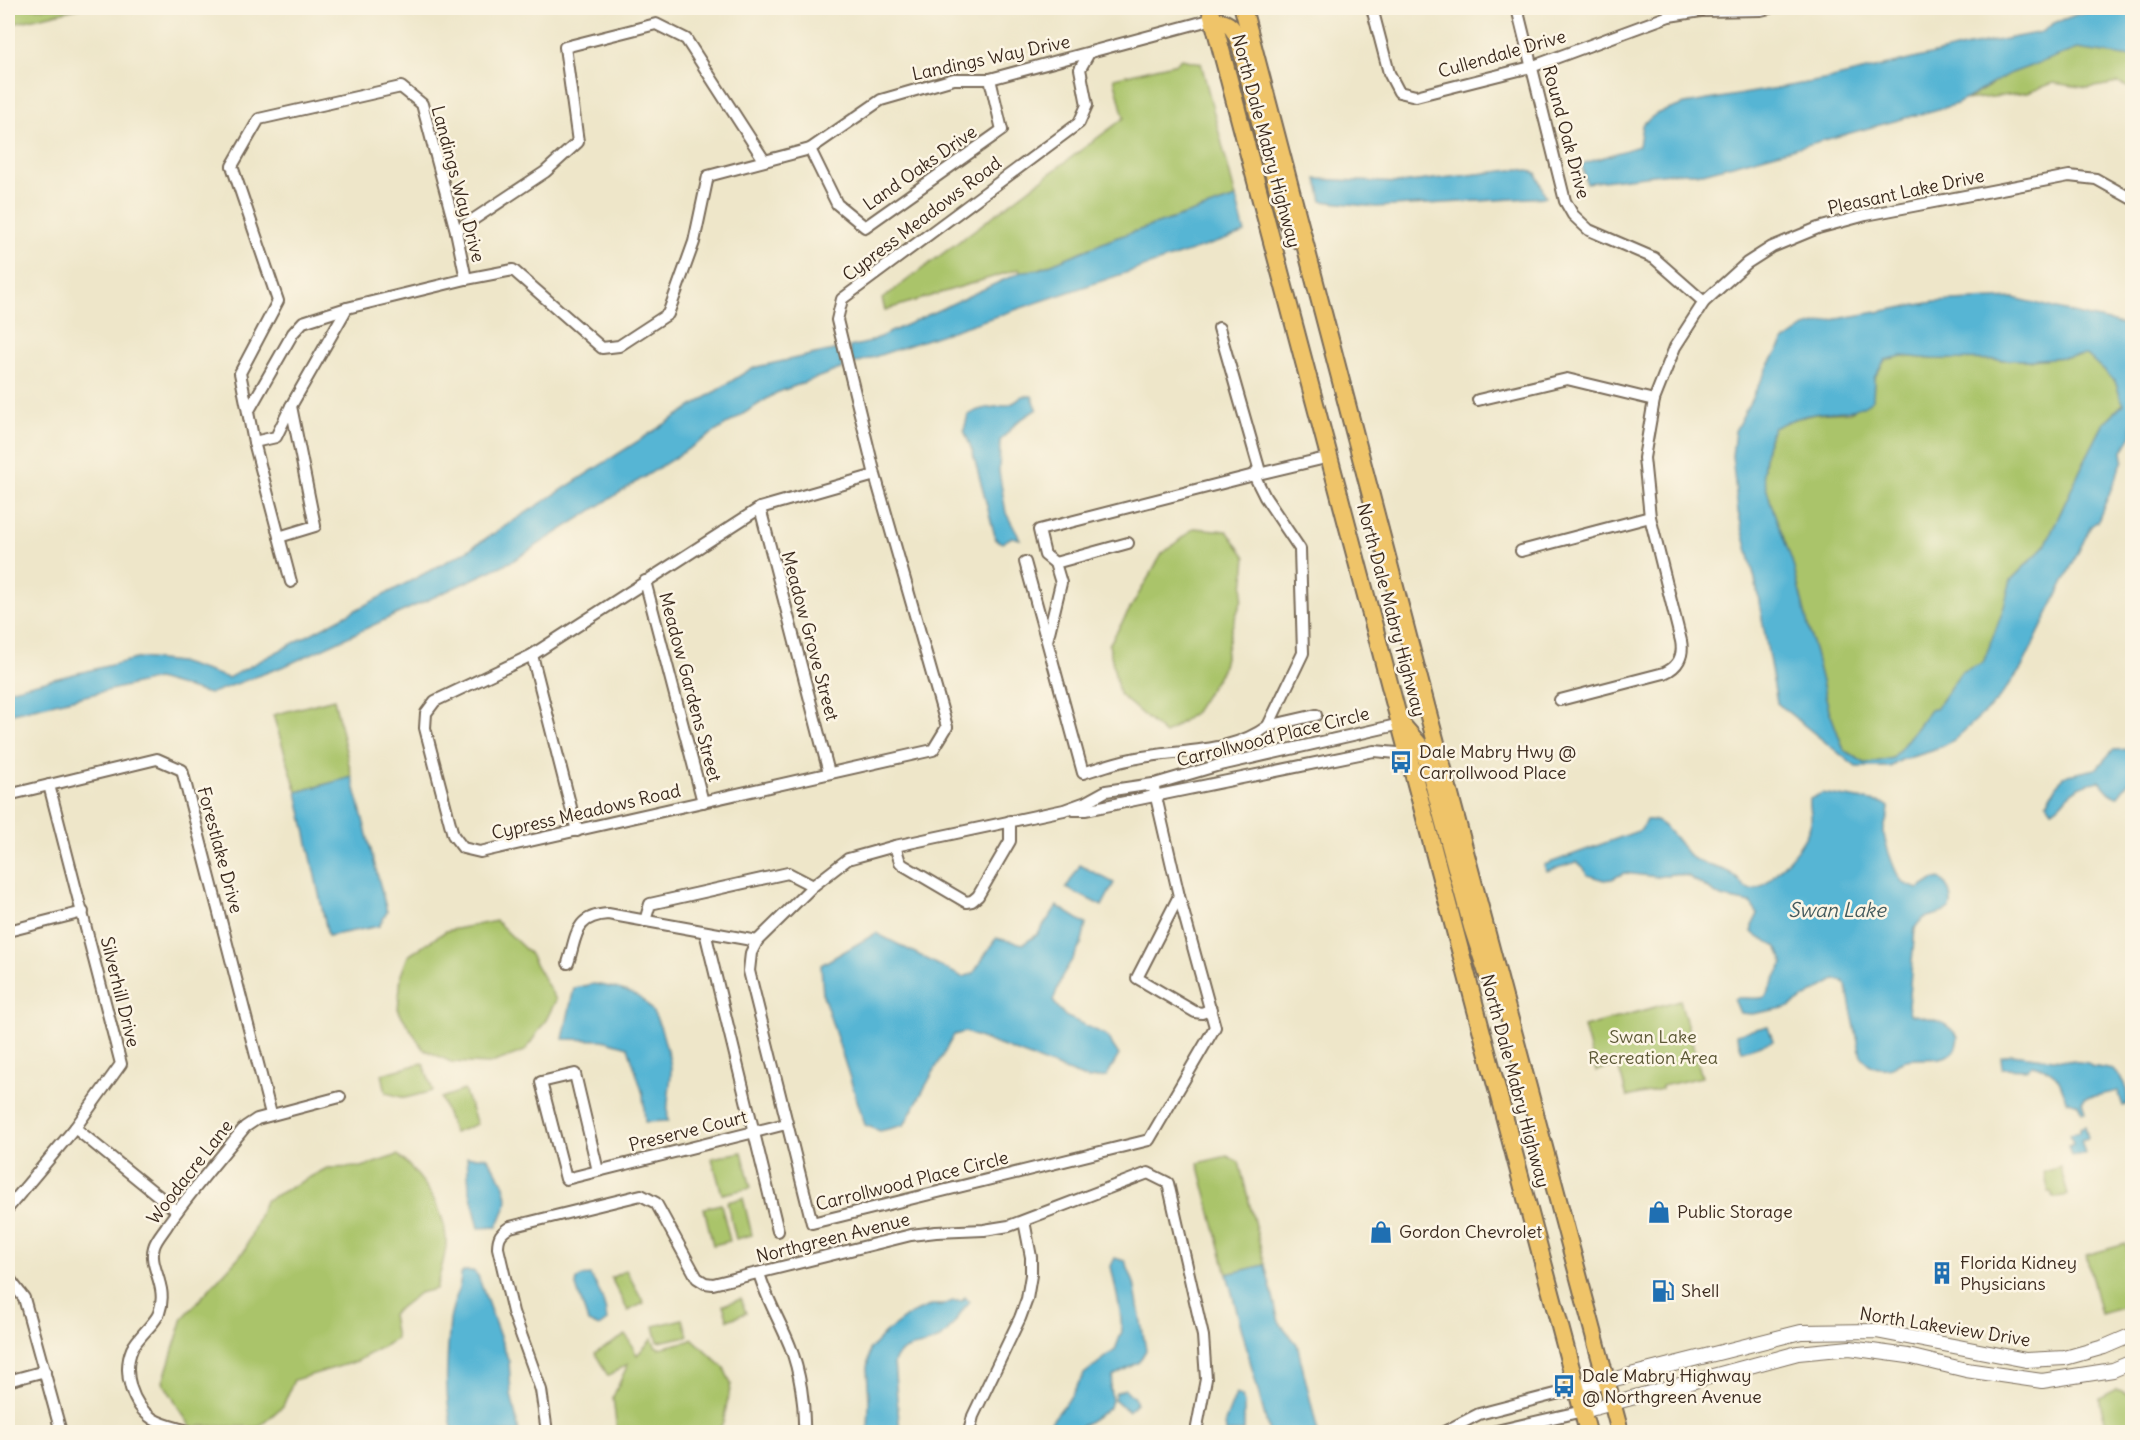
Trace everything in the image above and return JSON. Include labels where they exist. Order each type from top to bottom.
[{"type":"main road","name":"North Dale Mabry Highway","points":[[1243,8],[1620,1432]]},
{"type":"main road","name":"North Dale Mabry Highway","points":[[1212,13],[1588,1432]]},
{"type":"main road","points":[[1212,13],[1233,28],[1240,44],[1285,218],[1308,257]]},
{"type":"main road","points":[[1401,724],[1422,748],[1428,764],[1472,927],[1487,973],[1506,1004]]},
{"type":"street","name":"Cullendale Drive","points":[[1372,8],[1389,73],[1399,92],[1416,96],[1531,67],[1668,12],[1770,8]]},
{"type":"street","name":"Round Oak Drive","points":[[1516,8],[1565,201],[1573,215],[1589,230],[1654,258],[1704,302]]},
{"type":"street","name":"Landings Way Drive","points":[[248,412],[293,333],[303,322],[347,308],[513,270],[602,348],[619,346],[668,314],[694,242],[708,176],[810,149],[881,100],[954,79],[990,78],[1089,53],[1212,13]]},
{"type":"street","points":[[456,231],[545,172],[578,142],[566,47],[656,24],[686,39],[764,160]]},
{"type":"street","name":"Cypress Meadows Road","points":[[875,475],[760,508],[532,655],[435,701],[426,713],[425,728],[453,835],[463,848],[480,852],[933,750],[947,727],[875,475],[837,320],[842,299],[1079,123],[1087,105],[1080,69],[1089,53]]},
{"type":"street","name":"Land Oaks Drive","points":[[810,149],[837,204],[865,227],[1002,130],[990,78]]},
{"type":"street","name":"Landings Way Drive","points":[[291,582],[254,442],[240,373],[278,301],[232,166],[259,119],[401,87],[422,104],[456,231],[466,279]]},
{"type":"street","name":"Pleasant Lake Drive","points":[[1560,700],[1664,673],[1673,668],[1680,659],[1681,641],[1650,518],[1644,458],[1654,400],[1674,347],[1704,302],[1747,263],[1772,248],[1818,228],[1866,215],[2069,176],[2096,179],[2133,199]]},
{"type":"street","points":[[254,442],[276,436],[347,308]]},
{"type":"street","points":[[1219,328],[1259,468],[1254,475]]},
{"type":"street","points":[[1478,400],[1567,379],[1654,400]]},
{"type":"street","points":[[279,537],[315,526],[291,406]]},
{"type":"street","points":[[1047,641],[1061,583],[1056,563],[1045,555],[1039,530],[1330,457]]},
{"type":"street","points":[[1254,475],[1265,497],[1300,549],[1303,652],[1268,726]]},
{"type":"street","name":"Meadow Grove Street","points":[[760,508],[829,773]]},
{"type":"street","points":[[1521,551],[1650,518]]},
{"type":"street","points":[[1056,563],[1128,543]]},
{"type":"street","points":[[1025,562],[1083,772],[1133,758],[1211,748],[1254,736],[1268,726],[1316,715]]},
{"type":"street","name":"Meadow Gardens Street","points":[[645,581],[703,802]]},
{"type":"street","points":[[532,655],[577,831]]},
{"type":"street","name":"Carrollwood Place Circle","points":[[1154,790],[1179,896],[1215,1027],[1149,1140],[812,1223],[749,971],[757,941],[813,886],[848,859],[895,846],[1064,810],[1106,791],[1154,790],[1216,766],[1401,724]]},
{"type":"street","points":[[1302,746],[1306,764]]},
{"type":"street","points":[[1211,748],[1222,781]]},
{"type":"street","points":[[1064,810],[1086,810],[1154,790],[1222,781],[1374,751],[1409,754]]},
{"type":"street","name":"Forestlake Drive","points":[[8,795],[157,759],[182,770],[271,1114]]},
{"type":"street","name":"Silverhill Drive","points":[[8,1208],[75,1128],[121,1064],[49,785]]},
{"type":"street","points":[[895,846],[903,865],[966,902],[972,901],[978,896],[1010,841],[1010,821]]},
{"type":"street","points":[[645,921],[650,904],[788,873],[813,886]]},
{"type":"street","points":[[1179,896],[1137,978],[1195,1012],[1202,1013],[1211,1009]]},
{"type":"street","points":[[8,931],[83,912]]},
{"type":"street","points":[[568,963],[580,924],[594,915],[608,914],[757,941]]},
{"type":"street","points":[[705,932],[778,1231]]},
{"type":"street","name":"Preserve Court","points":[[597,1171],[575,1074],[541,1082],[566,1179],[786,1124]]},
{"type":"street","name":"Woodacre Lane","points":[[191,1432],[153,1419],[138,1405],[131,1389],[128,1370],[131,1351],[142,1333],[158,1316],[162,1300],[160,1279],[153,1259],[154,1245],[177,1211],[245,1127],[271,1114],[340,1097]]},
{"type":"street","points":[[75,1128],[177,1211]]},
{"type":"street","name":"Northgreen Avenue","points":[[547,1432],[542,1390],[513,1312],[498,1248],[498,1239],[510,1227],[641,1195],[656,1203],[697,1278],[705,1283],[713,1284],[911,1235],[1009,1226],[1148,1173],[1168,1183],[1203,1336],[1206,1379],[1196,1432]]},
{"type":"street","points":[[969,1432],[973,1416],[1027,1299],[1031,1257],[1024,1221]]},
{"type":"street","points":[[759,1273],[793,1356],[803,1399],[804,1432]]},
{"type":"street","points":[[8,1277],[24,1298],[61,1432]]},
{"type":"street","name":"North Lakeview Drive","points":[[1575,1389],[1801,1332],[1876,1331],[2026,1360],[2065,1359],[2133,1335]]},
{"type":"street","name":"North Lakeview Drive","points":[[1582,1411],[1798,1353],[1850,1348],[1908,1356],[1966,1370],[2042,1381],[2113,1370],[2133,1362]]},
{"type":"street","points":[[2084,1353],[2094,1373]]},
{"type":"street","points":[[8,1381],[45,1371]]},
{"type":"street","points":[[1442,1432],[1479,1414],[1575,1389]]},
{"type":"street","points":[[1491,1432],[1582,1411]]},
{"type":"street","points":[[1442,1432],[1455,1432]]},
{"type":"green space","points":[[8,8],[80,8],[8,25]]},
{"type":"green space","points":[[2077,49],[2132,57],[2132,89],[2118,83],[2088,88],[2053,83],[2027,93],[1966,100],[2009,74]]},
{"type":"green space","points":[[1181,59],[1201,63],[1236,198],[1115,238],[1037,270],[1020,272],[1019,269],[885,310],[882,299],[1124,118],[1114,78],[1177,63]]},
{"type":"green space","points":[[2087,355],[2115,381],[2123,404],[2104,423],[2045,546],[2011,580],[2003,613],[1983,663],[1961,672],[1936,708],[1893,758],[1866,764],[1844,750],[1829,710],[1792,561],[1763,475],[1766,447],[1773,428],[1790,420],[1815,414],[1850,412],[1873,399],[1874,378],[1885,360],[1902,356],[1932,359],[2029,360]]},
{"type":"green space","points":[[1194,528],[1227,531],[1246,557],[1242,599],[1232,627],[1222,670],[1195,712],[1165,734],[1119,694],[1109,645],[1162,554]]},
{"type":"green space","points":[[334,699],[352,777],[297,792],[273,715]]},
{"type":"green space","points":[[496,921],[529,953],[556,1000],[546,1020],[525,1051],[489,1064],[451,1062],[423,1049],[398,1010],[401,975],[408,956],[446,931]]},
{"type":"green space","name":"Swan Lake Recreation Area","points":[[1680,1000],[1702,1077],[1627,1097],[1618,1065],[1596,1071],[1584,1027]]},
{"type":"green space","points":[[423,1063],[433,1091],[405,1098],[386,1093],[382,1074]]},
{"type":"green space","points":[[464,1090],[477,1124],[454,1133],[441,1098]]},
{"type":"green space","points":[[742,1152],[751,1188],[722,1194],[712,1158]]},
{"type":"green space","points":[[398,1155],[423,1182],[441,1214],[446,1249],[436,1289],[419,1293],[392,1314],[396,1339],[357,1361],[294,1380],[283,1406],[259,1427],[190,1426],[163,1382],[183,1318],[245,1250],[265,1201],[327,1168],[362,1167]]},
{"type":"green space","points":[[1227,1156],[1239,1162],[1265,1265],[1227,1274],[1198,1163]]},
{"type":"green space","points":[[2060,1167],[2068,1195],[2054,1198],[2052,1192],[2049,1192],[2044,1172]]},
{"type":"green space","points":[[743,1198],[752,1235],[736,1239],[727,1202]]},
{"type":"green space","points":[[721,1204],[730,1241],[713,1245],[704,1208]]},
{"type":"green space","points":[[2126,1244],[2132,1267],[2132,1305],[2101,1314],[2086,1255]]},
{"type":"green space","points":[[626,1270],[644,1303],[628,1311],[611,1278]]},
{"type":"green space","points":[[741,1299],[746,1313],[728,1320],[723,1305]]},
{"type":"green space","points":[[683,1319],[688,1336],[658,1342],[654,1326]]},
{"type":"green space","points":[[626,1335],[637,1355],[652,1339],[655,1346],[659,1348],[689,1341],[692,1338],[724,1368],[731,1384],[723,1423],[717,1432],[617,1432],[613,1397],[628,1364],[608,1376],[595,1353]]},
{"type":"green space","points":[[2117,1389],[2132,1396],[2132,1432],[2106,1432],[2100,1398]]},
{"type":"water","points":[[2114,8],[2132,8],[2132,57],[2077,49],[2009,74],[1957,104],[1703,173],[1670,173],[1586,183],[1582,164],[1639,146],[1642,125],[1656,114],[1685,104],[1824,80],[1964,47],[2042,32],[2054,23],[2078,14]]},
{"type":"water","points":[[1520,169],[1536,173],[1546,197],[1376,207],[1322,201],[1317,179],[1400,183]]},
{"type":"water","points":[[1236,198],[1245,233],[853,364],[849,347],[867,343],[1023,271],[1037,270],[1115,238]]},
{"type":"water","points":[[2013,298],[2132,327],[2132,434],[2122,451],[2123,460],[2098,521],[2091,526],[2021,669],[1997,701],[1954,740],[1932,751],[1901,760],[1890,767],[1856,767],[1777,703],[1755,579],[1738,512],[1732,456],[1735,431],[1783,342],[1805,327],[1934,302]],"holes":[[[2087,355],[2115,381],[2123,404],[2104,423],[2045,546],[2011,580],[2002,613],[1983,663],[1961,672],[1936,708],[1930,710],[1893,758],[1866,764],[1844,750],[1829,710],[1792,561],[1763,475],[1766,447],[1773,428],[1803,416],[1860,408],[1873,399],[1874,378],[1885,360],[1902,356],[1932,359],[2029,360]]]},
{"type":"water","points":[[838,349],[843,368],[776,393],[514,560],[287,665],[209,694],[157,679],[8,714],[8,690],[140,658],[179,662],[228,678],[465,552],[752,368]]},
{"type":"water","points":[[1022,396],[1032,396],[1037,409],[1017,422],[1000,441],[999,472],[1006,513],[1020,539],[1012,537],[1002,543],[996,540],[973,453],[964,430],[968,415],[974,411],[1010,404]]},
{"type":"water","points":[[2132,749],[2132,778],[2118,796],[2112,795],[2099,781],[2078,788],[2052,810],[2047,803],[2063,776],[2096,769],[2113,750]]},
{"type":"water","points":[[352,777],[387,912],[379,926],[328,936],[297,792]]},
{"type":"water","name":"Swan Lake","points":[[1822,793],[1883,803],[1889,807],[1884,834],[1885,841],[1899,877],[1906,884],[1919,889],[1940,878],[1948,888],[1951,896],[1950,909],[1923,919],[1915,928],[1908,1006],[1910,1014],[1943,1023],[1953,1031],[1958,1037],[1957,1044],[1949,1055],[1909,1059],[1888,1068],[1869,1064],[1861,1056],[1846,985],[1843,981],[1835,980],[1789,1007],[1752,1014],[1740,1013],[1734,999],[1765,997],[1783,964],[1775,945],[1752,932],[1752,926],[1758,914],[1750,903],[1721,897],[1688,876],[1672,874],[1658,877],[1624,873],[1604,880],[1587,875],[1584,868],[1577,862],[1546,871],[1544,865],[1641,830],[1646,820],[1653,820],[1665,827],[1694,859],[1727,871],[1745,887],[1759,888],[1768,882],[1802,842],[1811,822],[1810,799]]},
{"type":"water","points":[[1080,865],[1114,883],[1102,906],[1066,888]]},
{"type":"water","points":[[1057,906],[1086,924],[1081,945],[1062,976],[1053,1001],[1065,1016],[1106,1035],[1119,1055],[1106,1077],[1088,1079],[965,1032],[954,1035],[904,1125],[880,1131],[865,1125],[823,995],[821,965],[876,933],[962,977],[973,974],[996,938],[1023,944],[1037,935]]},
{"type":"water","points":[[594,984],[622,990],[642,999],[655,1016],[661,1028],[671,1067],[668,1121],[645,1122],[643,1094],[628,1047],[603,1040],[563,1039],[574,988]]},
{"type":"water","points":[[1768,1026],[1773,1041],[1742,1051],[1736,1034]]},
{"type":"water","points":[[2011,1054],[2088,1063],[2091,1066],[2114,1070],[2125,1086],[2126,1105],[2123,1106],[2118,1091],[2085,1098],[2082,1102],[2085,1112],[2082,1112],[2078,1104],[2066,1100],[2059,1080],[2047,1070],[2032,1065],[2027,1069],[2002,1068],[2001,1057]]},
{"type":"water","points":[[2085,1126],[2088,1138],[2081,1140],[2085,1154],[2072,1156],[2069,1146],[2073,1144],[2070,1134],[2080,1132],[2080,1128]]},
{"type":"water","points":[[467,1157],[487,1157],[503,1182],[508,1201],[497,1227],[479,1228],[469,1188]]},
{"type":"water","points":[[1115,1258],[1125,1261],[1134,1283],[1146,1350],[1139,1362],[1113,1376],[1110,1388],[1112,1401],[1108,1409],[1073,1432],[1043,1432],[1069,1399],[1084,1374],[1115,1350],[1122,1331],[1111,1266]]},
{"type":"water","points":[[1265,1265],[1279,1322],[1297,1344],[1318,1432],[1269,1432],[1227,1274]]},
{"type":"water","points":[[464,1271],[473,1271],[478,1276],[509,1362],[511,1394],[519,1432],[453,1432],[447,1389],[448,1349],[451,1314],[460,1286],[461,1274]]},
{"type":"water","points":[[590,1275],[601,1297],[606,1315],[607,1321],[599,1327],[588,1322],[576,1286],[577,1279]]},
{"type":"water","points":[[965,1297],[969,1302],[944,1335],[933,1342],[907,1349],[897,1356],[894,1363],[900,1432],[868,1432],[867,1368],[870,1349],[885,1333],[911,1314],[932,1305],[962,1301]]},
{"type":"water","points":[[1125,1389],[1136,1400],[1128,1411],[1114,1399],[1116,1393]]},
{"type":"water","points":[[1236,1394],[1242,1396],[1244,1404],[1244,1431],[1226,1432],[1225,1422]]},
{"type":"place","name":"Dale Mabry Hwy @ Carrollwood Place","points":[[1401,762]]},
{"type":"place","name":"Public Storage","points":[[1659,1212]]},
{"type":"place","name":"Gordon Chevrolet","points":[[1381,1232]]},
{"type":"place","name":"Florida Kidney Physicians","points":[[1942,1273]]},
{"type":"place","name":"Shell","points":[[1663,1291]]},
{"type":"place","name":"Dale Mabry Highway @ Northgreen Avenue","points":[[1564,1386]]}]
